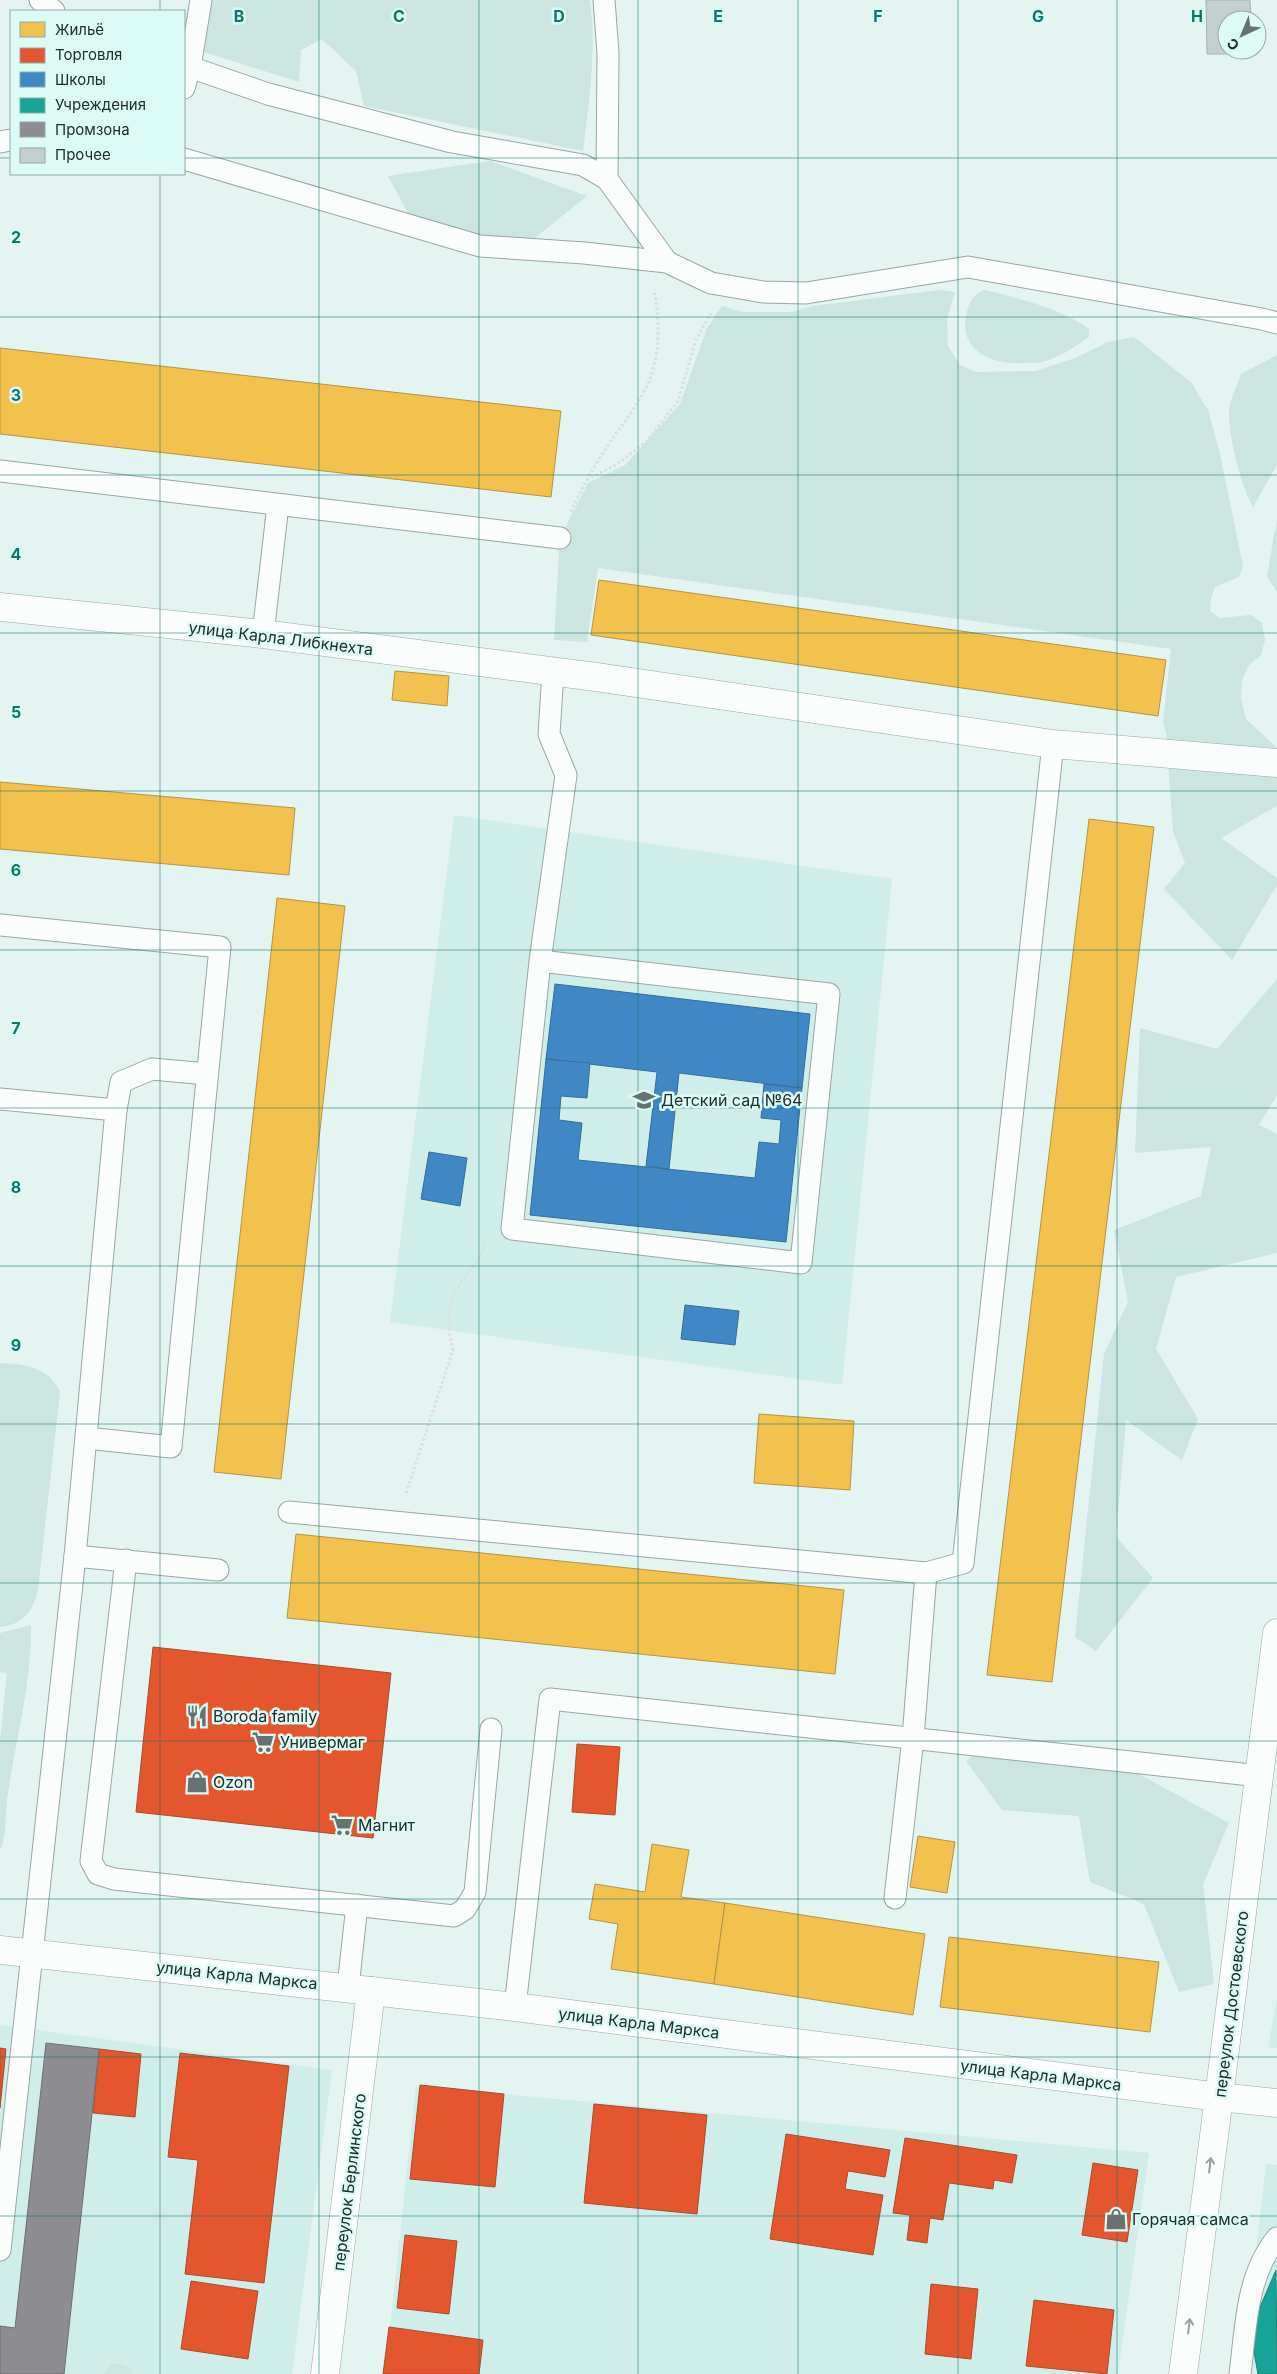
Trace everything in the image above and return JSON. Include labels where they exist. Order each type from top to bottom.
[{"type":"street","name":"улица Карла Либкнехта","points":[[0,607],[263,634],[557,672],[1053,744],[1277,763]]},
{"type":"street","name":"переулок Достоевского","points":[[1183,2374],[1277,1633]]},
{"type":"street","name":"улица Карла Маркса","points":[[0,1950],[514,2007],[1277,2104]]},
{"type":"street","name":"переулок Берлинского","points":[[325,2374],[359,1989]]},
{"type":"lane","points":[[40,0],[53,10]]},
{"type":"lane","points":[[185,81],[201,0]]},
{"type":"lane","points":[[604,0],[608,53],[607,179]]},
{"type":"lane","points":[[187,66],[268,94],[452,142],[582,165],[607,179],[657,261]]},
{"type":"lane","points":[[185,159],[480,246],[584,253],[657,261],[711,283],[762,292],[806,293],[968,267],[1277,323]]},
{"type":"lane","points":[[0,471],[560,538]]},
{"type":"lane","points":[[263,634],[278,505]]},
{"type":"lane","points":[[540,961],[829,994],[800,1263],[512,1229],[540,961],[566,775],[549,734],[557,672]]},
{"type":"lane","points":[[288,1512],[926,1573],[963,1563],[1053,744]]},
{"type":"lane","points":[[0,925],[220,947],[171,1447],[87,1438]]},
{"type":"lane","points":[[0,2250],[76,1556],[116,1110],[122,1082],[152,1069],[207,1074]]},
{"type":"lane","points":[[0,1099],[116,1110]]},
{"type":"lane","points":[[76,1556],[218,1570]]},
{"type":"lane","points":[[126,1560],[91,1861],[98,1874],[114,1878],[454,1916],[465,1909],[475,1892],[491,1729]]},
{"type":"lane","points":[[896,1898],[913,1738],[926,1573]]},
{"type":"lane","points":[[514,2007],[550,1699],[1260,1776]]},
{"type":"lane","points":[[357,1905],[359,1989]]},
{"type":"lane","points":[[1240,2374],[1253,2280],[1265,2252],[1277,2238]]},
{"type":"path","points":[[560,538],[587,480],[650,378],[657,342],[659,315],[657,261]]},
{"type":"path","points":[[587,480],[617,464],[646,442],[658,428],[678,401],[696,340],[706,320],[718,301],[737,288]]},
{"type":"path","points":[[396,1522],[453,1350],[448,1330],[451,1298],[484,1250],[487,1224],[494,1218],[514,1210]]},
{"type":"shaded area","name":"Детский сад №64","points":[[454,815],[892,879],[842,1385],[390,1322]]},
{"type":"shaded area","points":[[1277,1998],[1277,2048],[1268,2047]]},
{"type":"shaded area","points":[[0,2025],[332,2070],[292,2374],[0,2374]]},
{"type":"shaded area","points":[[416,2086],[1149,2153],[1118,2374],[385,2374]]},
{"type":"shaded area","points":[[1266,2164],[1277,2165],[1277,2374],[1242,2374]]},
{"type":"green space","points":[[212,0],[590,0],[593,38],[590,95],[583,151],[364,106],[356,71],[322,39],[301,50],[299,82],[204,52]]},
{"type":"green space","points":[[490,161],[587,196],[516,253],[417,230],[388,176]]},
{"type":"green space","points":[[940,290],[955,292],[947,320],[948,346],[960,365],[976,372],[1035,371],[1073,359],[1108,342],[1134,337],[1191,382],[1208,410],[1220,454],[1243,566],[1239,577],[1215,587],[1211,598],[1210,611],[1220,618],[1251,615],[1262,623],[1265,640],[1261,655],[1249,665],[1242,680],[1241,699],[1246,719],[1277,748],[1277,806],[1221,838],[1277,878],[1277,885],[1232,960],[1164,889],[1185,863],[1173,832],[1166,732],[1163,723],[1171,649],[598,568],[587,642],[554,640],[560,538],[588,483],[625,465],[680,404],[707,328],[722,306],[742,312],[791,312],[813,306]]},
{"type":"green space","points":[[985,290],[1054,310],[1089,329],[1089,337],[1067,351],[1042,362],[1010,363],[987,357],[970,344],[966,334],[965,322],[972,299]]},
{"type":"green space","points":[[1277,355],[1277,465],[1253,507],[1236,460],[1229,422],[1229,407],[1241,374]]},
{"type":"green space","points":[[1277,518],[1277,592],[1267,577]]},
{"type":"green space","points":[[1277,979],[1277,1095],[1259,1125],[1277,1134],[1277,1253],[1176,1277],[1156,1349],[1198,1419],[1182,1460],[1126,1420],[1116,1537],[1153,1578],[1096,1651],[1075,1637],[1104,1354],[1128,1302],[1114,1230],[1201,1196],[1211,1147],[1135,1153],[1140,1028],[1217,1049]]},
{"type":"green space","points":[[0,1363],[18,1364],[35,1368],[50,1377],[60,1392],[36,1598],[26,1616],[8,1626],[0,1627]]},
{"type":"green space","points":[[31,1625],[29,1667],[8,1793],[4,1838],[0,1850],[0,1740],[7,1673],[0,1672],[0,1633]]},
{"type":"green space","points":[[985,1746],[1139,1774],[1229,1823],[1203,1884],[1214,1984],[1179,1992],[1144,1904],[1090,1882],[1079,1816],[1002,1810],[966,1761]]},
{"type":"green space","points":[[112,2364],[122,2364],[131,2369],[132,2374],[104,2374]]},
{"type":"building: Жильё","points":[[0,348],[561,411],[551,497],[0,434]]},
{"type":"building: Жильё","points":[[599,580],[1166,660],[1158,716],[591,635]]},
{"type":"building: Жильё","points":[[395,671],[449,676],[447,706],[392,700]]},
{"type":"building: Жильё","points":[[0,782],[295,808],[289,875],[0,849]]},
{"type":"building: Жильё","points":[[1089,819],[1154,827],[1052,1682],[987,1675]]},
{"type":"building: Жильё","points":[[277,898],[345,906],[281,1479],[214,1472]]},
{"type":"building: Жильё","points":[[759,1414],[854,1421],[850,1490],[754,1483]]},
{"type":"building: Жильё","points":[[296,1534],[844,1590],[835,1674],[287,1618]]},
{"type":"building: Жильё","points":[[918,1836],[955,1842],[947,1893],[910,1887]]},
{"type":"building: Жильё","points":[[652,1844],[689,1850],[681,1897],[725,1903],[714,1984],[611,1969],[618,1924],[589,1919],[595,1884],[645,1892]]},
{"type":"building: Жильё","points":[[725,1903],[925,1934],[913,2015],[714,1984]]},
{"type":"building: Жильё","points":[[949,1937],[1159,1962],[1150,2032],[940,2007]]},
{"type":"building: Торговля","name":"Универмаг","points":[[153,1647],[391,1673],[373,1838],[136,1812]]},
{"type":"building: Торговля","points":[[577,1744],[620,1747],[615,1815],[572,1812]]},
{"type":"building: Торговля","points":[[0,2048],[6,2049],[0,2108]]},
{"type":"building: Торговля","points":[[99,2049],[141,2054],[135,2117],[93,2113]]},
{"type":"building: Торговля","points":[[180,2053],[289,2066],[264,2283],[185,2274],[198,2160],[168,2157]]},
{"type":"building: Торговля","points":[[420,2085],[504,2094],[495,2187],[410,2179]]},
{"type":"building: Торговля","points":[[594,2104],[707,2115],[697,2214],[584,2203]]},
{"type":"building: Торговля","points":[[786,2134],[890,2150],[885,2177],[848,2171],[845,2189],[883,2195],[873,2255],[770,2239]]},
{"type":"building: Торговля","points":[[905,2138],[1017,2155],[1012,2183],[994,2180],[993,2189],[949,2183],[943,2220],[930,2218],[927,2243],[907,2240],[910,2215],[893,2213]]},
{"type":"building: Торговля","points":[[1093,2163],[1138,2170],[1127,2242],[1082,2235]]},
{"type":"building: Торговля","points":[[405,2235],[457,2241],[449,2314],[397,2308]]},
{"type":"building: Торговля","points":[[191,2281],[258,2291],[248,2359],[181,2349]]},
{"type":"building: Торговля","points":[[931,2284],[978,2289],[971,2359],[925,2354]]},
{"type":"building: Торговля","points":[[1034,2300],[1114,2310],[1107,2374],[1026,2366]]},
{"type":"building: Торговля","points":[[389,2327],[483,2340],[479,2374],[383,2374]]},
{"type":"building: Школы","points":[[555,984],[810,1014],[802,1088],[679,1073],[669,1169],[646,1166],[657,1072],[546,1059]]},
{"type":"building: Школы","points":[[546,1059],[590,1063],[587,1098],[561,1096],[559,1120],[582,1123],[578,1160],[755,1178],[759,1142],[779,1144],[781,1120],[761,1118],[764,1084],[802,1088],[786,1242],[530,1215]]},
{"type":"building: Школы","points":[[429,1152],[467,1158],[460,1206],[421,1199]]},
{"type":"building: Школы","points":[[685,1305],[739,1311],[735,1345],[681,1339]]},
{"type":"building: Учреждения","points":[[1276,2270],[1277,2374],[1258,2374],[1254,2352],[1257,2314]]},
{"type":"building: Промзона","points":[[46,2043],[99,2049],[64,2374],[0,2374],[0,2326],[15,2328]]},
{"type":"building: Прочее","points":[[1206,0],[1250,0],[1250,10],[1217,10],[1217,54],[1207,54]]},
{"type":"place","name":"Детский сад №64","points":[[644,1100]]},
{"type":"place","name":"Boroda family","points":[[197,1716]]},
{"type":"place","name":"Универмаг","points":[[263,1742]]},
{"type":"place","name":"Ozon","points":[[197,1782]]},
{"type":"place","name":"Магнит","points":[[342,1825]]},
{"type":"place","name":"Горячая самса","points":[[1116,2219]]}]
